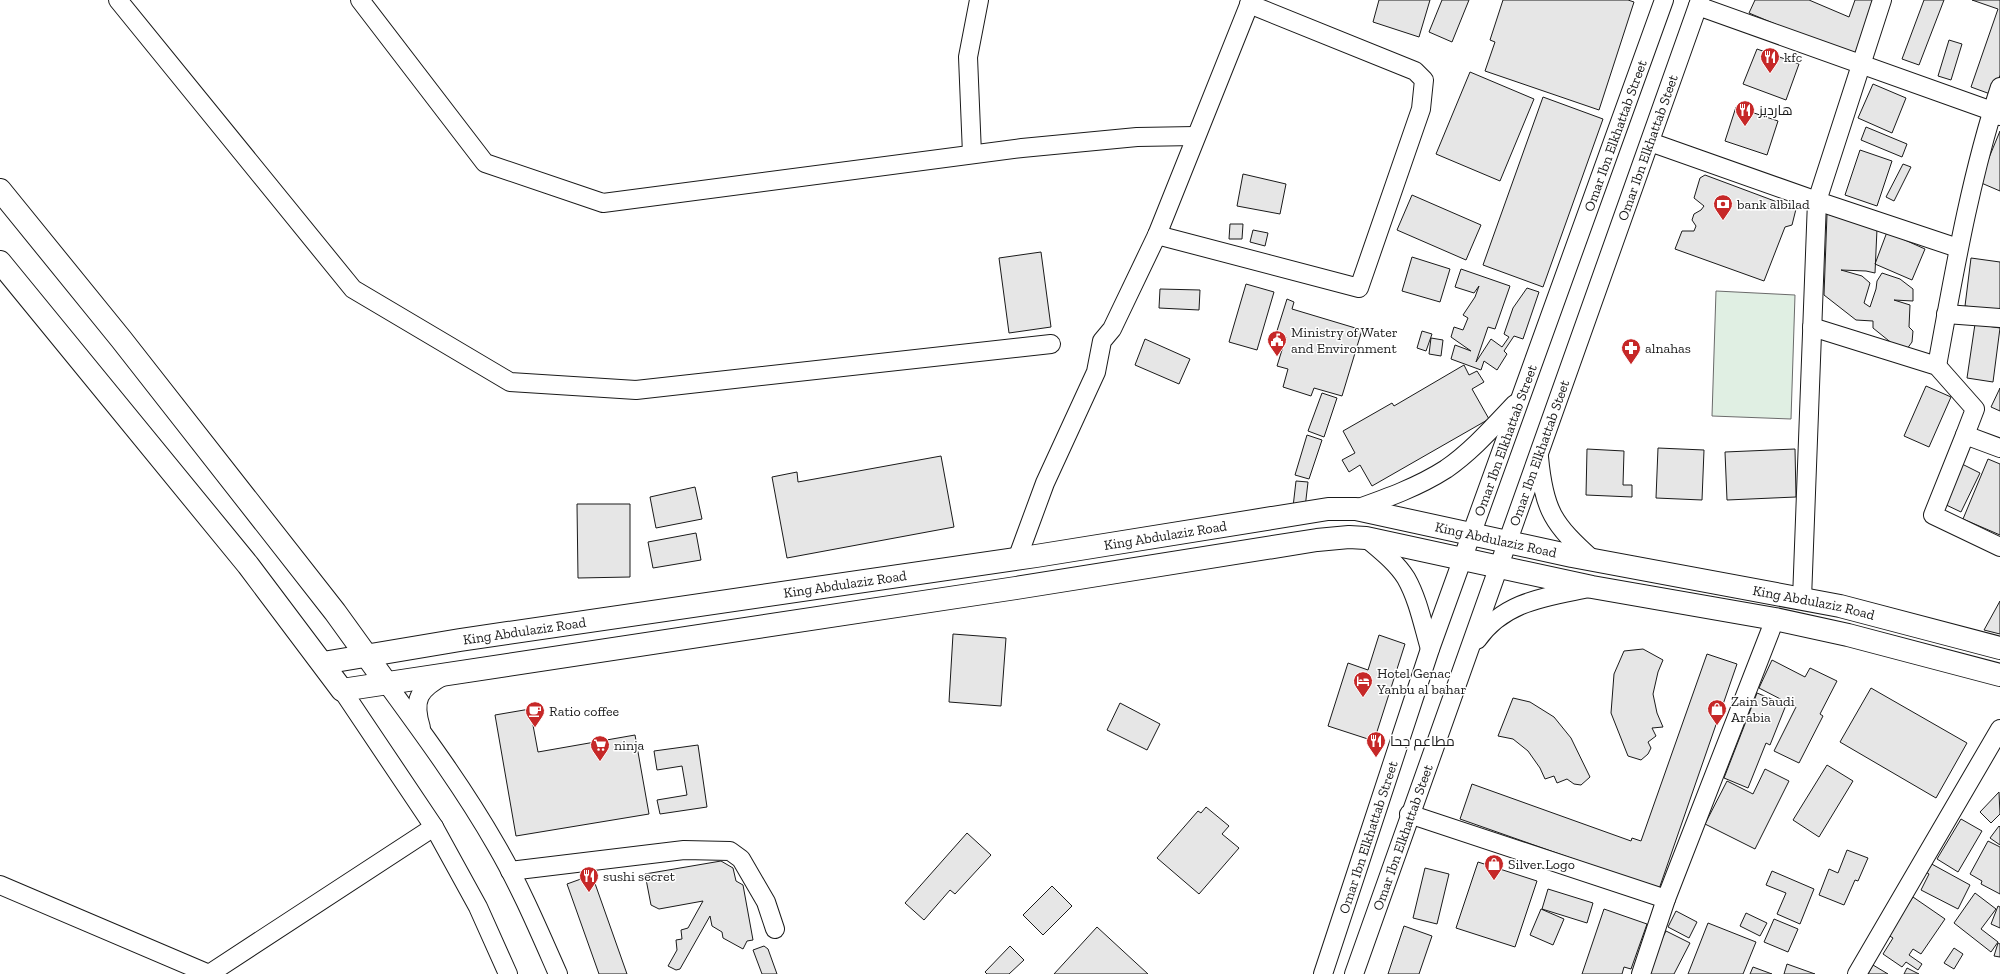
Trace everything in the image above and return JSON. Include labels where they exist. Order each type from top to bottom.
[{"type":"main road","points":[[0,190],[126,345],[336,612],[387,684]]},
{"type":"main road","points":[[0,262],[248,565],[342,690]]},
{"type":"main road","name":"King Abdulaziz Road","points":[[323,663],[467,639],[1017,559],[1328,509],[1356,509],[1593,560],[1840,606],[2000,648]]},
{"type":"main road","name":"King Abdulaziz Road","points":[[342,690],[1032,586],[1317,540],[1349,537],[1366,538],[1592,587],[1775,619],[1848,634],[2000,675]]},
{"type":"street","points":[[118,0],[353,289],[510,382],[636,390],[1051,344]]},
{"type":"street","points":[[360,0],[485,163],[603,203],[972,154],[1137,137],[1195,136]]},
{"type":"street","points":[[972,154],[968,57],[979,0]]},
{"type":"street","name":"Omar Ibn Elkhattab Street","points":[[1323,974],[1430,649],[1664,0]]},
{"type":"street","points":[[1802,599],[1817,201],[1882,0]]},
{"type":"street","points":[[1017,559],[1045,483],[1096,372],[1102,341],[1112,329],[1157,235],[1195,136],[1250,2],[1415,71],[1424,80],[1420,109],[1360,288],[1157,235]]},
{"type":"street","points":[[1699,3],[1996,113]]},
{"type":"street","name":"Omar Ibn Elkhattab Steet","points":[[1354,974],[1699,3]]},
{"type":"street","points":[[1937,366],[1958,248],[1996,113],[2000,87]]},
{"type":"street","points":[[1650,142],[1817,201],[1958,248]]},
{"type":"street","points":[[1946,314],[2000,318]]},
{"type":"street","points":[[1812,327],[1937,366],[1975,409],[1933,515],[2000,547]]},
{"type":"street","points":[[1356,509],[1409,489],[1445,469],[1484,437],[1520,399]]},
{"type":"street","points":[[1965,435],[2000,448]]},
{"type":"street","points":[[1539,452],[1542,484],[1546,503],[1551,513],[1568,538],[1593,560]]},
{"type":"street","points":[[1366,538],[1390,558],[1406,577],[1417,603],[1430,649]]},
{"type":"street","points":[[1467,654],[1486,627],[1499,616],[1518,606],[1540,598],[1592,587]]},
{"type":"street","points":[[1641,974],[1666,899],[1775,619]]},
{"type":"street","points":[[423,734],[417,714],[418,696],[428,684],[445,675]]},
{"type":"street","points":[[387,684],[423,734],[497,845],[558,974]]},
{"type":"street","points":[[342,690],[434,827],[478,907],[508,974]]},
{"type":"street","points":[[1857,974],[2000,729]]},
{"type":"street","points":[[1410,814],[1666,899]]},
{"type":"street","points":[[0,885],[209,974],[434,827]]},
{"type":"street","points":[[510,871],[684,850],[730,851],[741,859],[766,902],[775,929]]},
{"type":"green space","points":[[1716,291],[1795,295],[1791,419],[1712,416]]},
{"type":"building","points":[[1379,0],[1430,0],[1419,37],[1373,22]]},
{"type":"building","points":[[1442,0],[1469,0],[1452,42],[1429,32]]},
{"type":"building","points":[[1503,0],[1628,0],[1634,2],[1599,110],[1485,71],[1495,42],[1490,40]]},
{"type":"building","points":[[1755,0],[1809,0],[1849,17],[1855,0],[1876,0],[1858,54],[1854,57],[1749,13]]},
{"type":"building","points":[[1924,0],[1944,0],[1919,65],[1902,59]]},
{"type":"building","points":[[1972,0],[2000,0],[2000,75],[1993,95],[1971,87],[1998,9]]},
{"type":"building","points":[[1949,40],[1962,44],[1951,80],[1938,76]]},
{"type":"building","points":[[1757,49],[1799,64],[1786,100],[1743,84]]},
{"type":"building","points":[[1470,72],[1534,99],[1500,181],[1436,154]]},
{"type":"building","points":[[1873,84],[1906,98],[1892,133],[1858,118]]},
{"type":"building","points":[[1543,97],[1603,119],[1543,287],[1483,265]]},
{"type":"building","points":[[1736,107],[1778,121],[1767,155],[1725,141]]},
{"type":"building","points":[[1866,127],[1907,144],[1902,157],[1861,140]]},
{"type":"building","points":[[2000,131],[2000,191],[1979,182]]},
{"type":"building","points":[[1860,150],[1892,161],[1877,206],[1845,195]]},
{"type":"building","points":[[1903,164],[1911,167],[1894,201],[1886,197]]},
{"type":"building","points":[[1243,174],[1286,184],[1280,214],[1237,206]]},
{"type":"building","points":[[1705,175],[1796,209],[1792,225],[1785,227],[1764,281],[1675,249],[1682,231],[1694,231],[1696,226],[1692,220],[1694,214],[1701,210],[1704,206],[1694,198],[1700,178]]},
{"type":"building","points":[[1412,195],[1481,225],[1466,260],[1397,230]]},
{"type":"building","points":[[1827,214],[1877,229],[1875,273],[1866,271],[1841,270],[1862,276],[1870,283],[1864,303],[1870,307],[1877,281],[1882,273],[1900,279],[1913,289],[1913,301],[1894,300],[1910,305],[1909,327],[1913,331],[1912,342],[1904,353],[1873,328],[1873,321],[1856,320],[1824,295]]},
{"type":"building","points":[[1230,224],[1243,224],[1242,239],[1229,239]]},
{"type":"building","points":[[1253,230],[1268,233],[1265,246],[1250,242]]},
{"type":"building","points":[[1887,232],[1925,249],[1912,280],[1875,264]]},
{"type":"building","points":[[1041,252],[1051,327],[1009,333],[999,258]]},
{"type":"building","points":[[1412,257],[1450,269],[1440,302],[1402,291]]},
{"type":"building","points":[[1971,258],[2000,262],[2000,311],[1965,306]]},
{"type":"building","points":[[1461,269],[1510,286],[1495,329],[1488,327],[1476,362],[1491,339],[1502,347],[1509,337],[1504,334],[1513,308],[1527,288],[1539,292],[1523,339],[1514,336],[1504,351],[1507,354],[1497,370],[1484,361],[1481,370],[1451,359],[1455,345],[1471,351],[1451,337],[1454,327],[1463,330],[1468,318],[1463,315],[1475,297],[1479,286],[1474,293],[1455,287]]},
{"type":"building","points":[[1246,284],[1274,292],[1257,350],[1229,342]]},
{"type":"building","points":[[1160,289],[1200,290],[1199,310],[1159,308]]},
{"type":"building","points":[[1287,299],[1294,302],[1292,309],[1362,330],[1342,396],[1314,388],[1311,396],[1283,387],[1288,369],[1277,366],[1286,337],[1276,334]]},
{"type":"building","points":[[1975,324],[2000,328],[1993,382],[1967,378]]},
{"type":"building","points":[[1422,331],[1432,334],[1426,351],[1417,348]]},
{"type":"building","points":[[1431,338],[1443,340],[1441,356],[1429,354]]},
{"type":"building","points":[[1145,339],[1190,359],[1179,384],[1135,365]]},
{"type":"building","points":[[1464,365],[1469,375],[1477,371],[1484,382],[1472,389],[1489,419],[1372,486],[1360,465],[1349,472],[1342,460],[1355,453],[1343,431],[1392,403],[1394,406]]},
{"type":"building","points":[[1926,386],[1951,397],[1929,447],[1904,436]]},
{"type":"building","points":[[2000,388],[2000,411],[1991,407]]},
{"type":"building","points":[[1322,393],[1337,398],[1324,437],[1308,431]]},
{"type":"building","points":[[1307,435],[1322,440],[1309,479],[1295,475]]},
{"type":"building","points":[[1658,448],[1704,450],[1702,500],[1656,498]]},
{"type":"building","points":[[1587,449],[1624,451],[1623,485],[1632,485],[1632,497],[1586,495]]},
{"type":"building","points":[[1795,449],[1796,497],[1727,500],[1725,452]]},
{"type":"building","points":[[941,456],[954,527],[787,558],[772,477],[797,472],[798,482]]},
{"type":"building","points":[[1988,459],[2000,464],[2000,535],[1963,519]]},
{"type":"building","points":[[1962,464],[1980,473],[1961,512],[1942,503]]},
{"type":"building","points":[[1296,481],[1308,482],[1305,508],[1293,507]]},
{"type":"building","points":[[695,487],[702,519],[656,528],[650,497]]},
{"type":"building","points":[[577,504],[630,504],[630,577],[578,578]]},
{"type":"building","points":[[696,533],[701,560],[653,568],[648,542]]},
{"type":"building","points":[[2000,601],[2000,634],[1984,630]]},
{"type":"building","points":[[953,634],[1006,638],[1001,706],[949,702]]},
{"type":"building","name":"Hotel Genac Yanbu al bahar","points":[[1379,635],[1405,644],[1374,741],[1328,726],[1348,663],[1368,670]]},
{"type":"building","points":[[1643,649],[1663,660],[1658,672],[1653,694],[1657,713],[1663,727],[1652,728],[1656,736],[1648,742],[1651,748],[1648,754],[1641,760],[1628,756],[1611,713],[1614,674],[1624,651]]},
{"type":"building","points":[[1707,654],[1737,664],[1659,889],[1460,819],[1472,784],[1631,841],[1632,838],[1641,841]]},
{"type":"building","points":[[1772,660],[1805,677],[1810,668],[1837,681],[1820,714],[1823,716],[1799,763],[1774,751],[1796,707],[1759,688]]},
{"type":"building","points":[[1871,688],[1967,743],[1936,798],[1840,742]]},
{"type":"building","points":[[1757,693],[1786,705],[1770,745],[1766,743],[1748,788],[1724,778]]},
{"type":"building","points":[[1513,698],[1530,702],[1554,717],[1571,738],[1590,777],[1581,785],[1574,784],[1567,779],[1557,783],[1554,776],[1545,779],[1540,768],[1528,751],[1513,739],[1498,736]]},
{"type":"building","points":[[1120,703],[1160,724],[1147,750],[1107,730]]},
{"type":"building","points":[[530,709],[538,752],[635,735],[649,814],[516,836],[495,715]]},
{"type":"building","points":[[698,745],[707,807],[660,814],[657,800],[687,795],[682,766],[657,770],[654,751]]},
{"type":"building","points":[[1827,765],[1853,781],[1819,837],[1793,820]]},
{"type":"building","points":[[1765,769],[1789,781],[1755,849],[1705,824],[1727,781],[1753,794]]},
{"type":"building","points":[[1999,792],[2000,814],[1991,823],[1980,812]]},
{"type":"building","points":[[1206,807],[1229,826],[1222,834],[1239,848],[1199,894],[1157,858],[1198,811],[1201,813]]},
{"type":"building","points":[[1961,819],[1982,831],[1958,872],[1937,859]]},
{"type":"building","points":[[1999,826],[2000,827],[2000,845],[1990,838]]},
{"type":"building","points":[[967,833],[991,855],[955,894],[950,890],[924,920],[905,903]]},
{"type":"building","points":[[1988,841],[2000,847],[2000,894],[1981,884],[1982,881],[1970,874]]},
{"type":"building","points":[[1847,850],[1868,858],[1858,881],[1855,880],[1844,905],[1819,895],[1829,869],[1838,873]]},
{"type":"building","points":[[721,861],[733,868],[736,881],[743,885],[753,940],[747,941],[743,949],[723,938],[722,932],[712,926],[710,916],[680,969],[676,970],[668,966],[677,950],[676,940],[682,939],[681,930],[688,928],[703,901],[659,909],[651,905],[645,874]]},
{"type":"building","points":[[1478,862],[1537,881],[1515,947],[1456,928]]},
{"type":"building","points":[[1928,862],[1970,885],[1958,909],[1921,890],[1929,874],[1924,871]]},
{"type":"building","points":[[1425,868],[1449,874],[1437,924],[1413,918]]},
{"type":"building","points":[[1772,871],[1814,889],[1800,924],[1777,914],[1786,893],[1766,885]]},
{"type":"building","points":[[592,875],[627,974],[599,974],[567,884]]},
{"type":"building","points":[[1052,886],[1072,906],[1043,935],[1023,915]]},
{"type":"building","points":[[1548,889],[1593,903],[1587,923],[1542,909]]},
{"type":"building","points":[[1975,893],[1996,909],[1981,929],[1998,942],[1991,952],[1954,923]]},
{"type":"building","points":[[1913,897],[1945,919],[1921,954],[1913,949],[1909,955],[1922,964],[1918,970],[1906,962],[1902,967],[1883,954],[1893,938],[1888,935]]},
{"type":"building","points":[[1998,906],[2000,907],[2000,928],[1991,924]]},
{"type":"building","points":[[1541,909],[1564,919],[1553,945],[1530,935]]},
{"type":"building","points":[[1604,909],[1647,924],[1631,969],[1624,967],[1622,974],[1582,974]]},
{"type":"building","points":[[1676,911],[1697,922],[1689,938],[1668,927]]},
{"type":"building","points":[[1746,913],[1767,923],[1760,936],[1740,926]]},
{"type":"building","points":[[1774,919],[1798,929],[1788,952],[1764,942]]},
{"type":"building","points":[[1708,923],[1756,942],[1743,974],[1688,974]]},
{"type":"building","points":[[1404,926],[1432,936],[1419,974],[1388,974]]},
{"type":"building","points":[[1097,927],[1148,974],[1054,974]]},
{"type":"building","points":[[1666,931],[1690,943],[1674,974],[1644,973]]},
{"type":"building","points":[[1998,943],[2000,944],[2000,957],[1994,956]]},
{"type":"building","points":[[764,946],[768,949],[777,974],[762,974],[753,950]]},
{"type":"building","points":[[1010,946],[1024,960],[1009,974],[987,974],[985,972]]},
{"type":"building","points":[[1954,948],[1963,954],[1954,969],[1944,963]]},
{"type":"building","points":[[1787,964],[1815,974],[1784,974]]},
{"type":"building","points":[[1873,965],[1888,974],[1868,974]]},
{"type":"building","points":[[1753,967],[1772,974],[1750,974]]},
{"type":"building","points":[[1907,968],[1919,974],[1904,974]]},
{"type":"place","name":"kfc","points":[[1770,74]]},
{"type":"place","name":"هارديز","points":[[1745,127]]},
{"type":"place","name":"bank albilad","points":[[1723,221]]},
{"type":"place","name":"Ministry of Water and Environment","points":[[1277,357]]},
{"type":"place","name":"alnahas","points":[[1631,365]]},
{"type":"place","name":"Hotel Genac Yanbu al bahar","points":[[1363,698]]},
{"type":"place","name":"Zain Saudi Arabia","points":[[1717,726]]},
{"type":"place","name":"Ratio coffee","points":[[535,728]]},
{"type":"place","name":"مطاعم جحا","points":[[1376,758]]},
{"type":"place","name":"ninja","points":[[600,762]]},
{"type":"place","name":"Silver Logo","points":[[1494,881]]},
{"type":"place","name":"sushi secret","points":[[589,893]]}]
